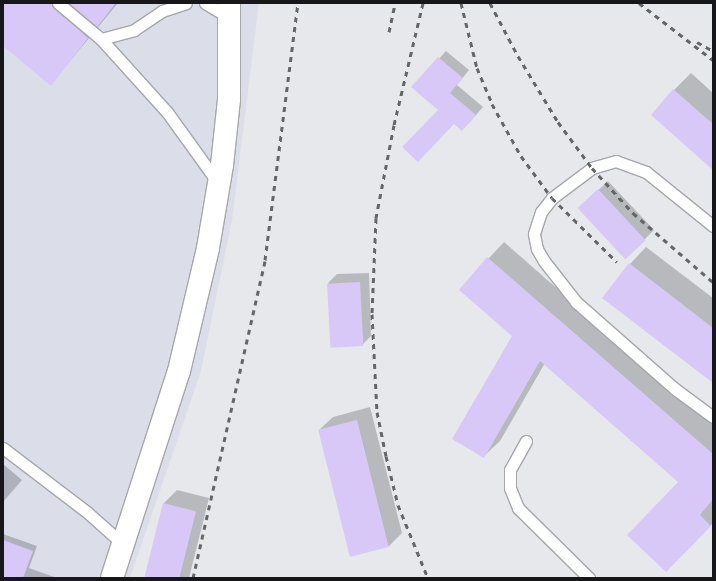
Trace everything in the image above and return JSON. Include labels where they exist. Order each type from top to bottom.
[{"type":"street","points":[[112,578],[124,545],[179,371],[208,248],[219,185],[229,99],[230,10]]},
{"type":"lane","points":[[58,3],[101,39],[167,112],[219,185]]},
{"type":"lane","points":[[101,39],[134,30],[162,11],[186,3]]},
{"type":"lane","points":[[205,3],[230,10]]},
{"type":"lane","points":[[713,226],[646,172],[616,161],[592,168],[552,198],[541,212],[534,234],[537,249],[544,261],[576,302],[675,389],[713,417]]},
{"type":"lane","points":[[526,441],[510,470],[510,488],[518,508],[590,578]]},
{"type":"lane","points":[[3,448],[88,513],[124,545]]},
{"type":"shaded area","points":[[3,3],[259,3],[232,220],[201,371],[130,578],[3,578]]},
{"type":"building","points":[[3,3],[51,3],[54,8],[88,38],[51,86],[3,46]]},
{"type":"building","points":[[69,3],[116,3],[97,27]]},
{"type":"building","points":[[438,57],[463,78],[450,93],[476,115],[462,131],[454,124],[418,162],[402,147],[438,110],[411,87]]},
{"type":"building","points":[[673,89],[713,124],[713,170],[651,115]]},
{"type":"building","points":[[598,189],[646,240],[625,259],[578,208]]},
{"type":"building","points":[[487,257],[713,454],[713,499],[700,515],[711,526],[666,572],[627,535],[678,482],[540,361],[484,458],[452,439],[512,336],[459,290]]},
{"type":"building","points":[[629,263],[713,328],[713,383],[602,298]]},
{"type":"building","points":[[360,282],[363,346],[330,348],[327,284]]},
{"type":"building","points":[[357,420],[389,547],[350,557],[318,430]]},
{"type":"building","points":[[163,503],[196,511],[179,578],[144,578]]},
{"type":"building","points":[[3,540],[33,551],[23,578],[3,578]]},
{"type":"railway","points":[[193,578],[265,260],[298,3]]},
{"type":"railway","points":[[389,32],[395,3]]},
{"type":"railway","points":[[423,3],[394,125],[376,218],[372,314],[377,412],[386,456],[398,505],[428,578]]},
{"type":"railway","points":[[461,3],[477,68],[492,104],[521,156],[552,198],[617,262]]},
{"type":"railway","points":[[490,3],[518,56],[558,122],[592,168],[633,213],[713,282]]},
{"type":"railway","points":[[639,3],[713,60]]},
{"type":"railway","points":[[697,42],[713,51]]}]
